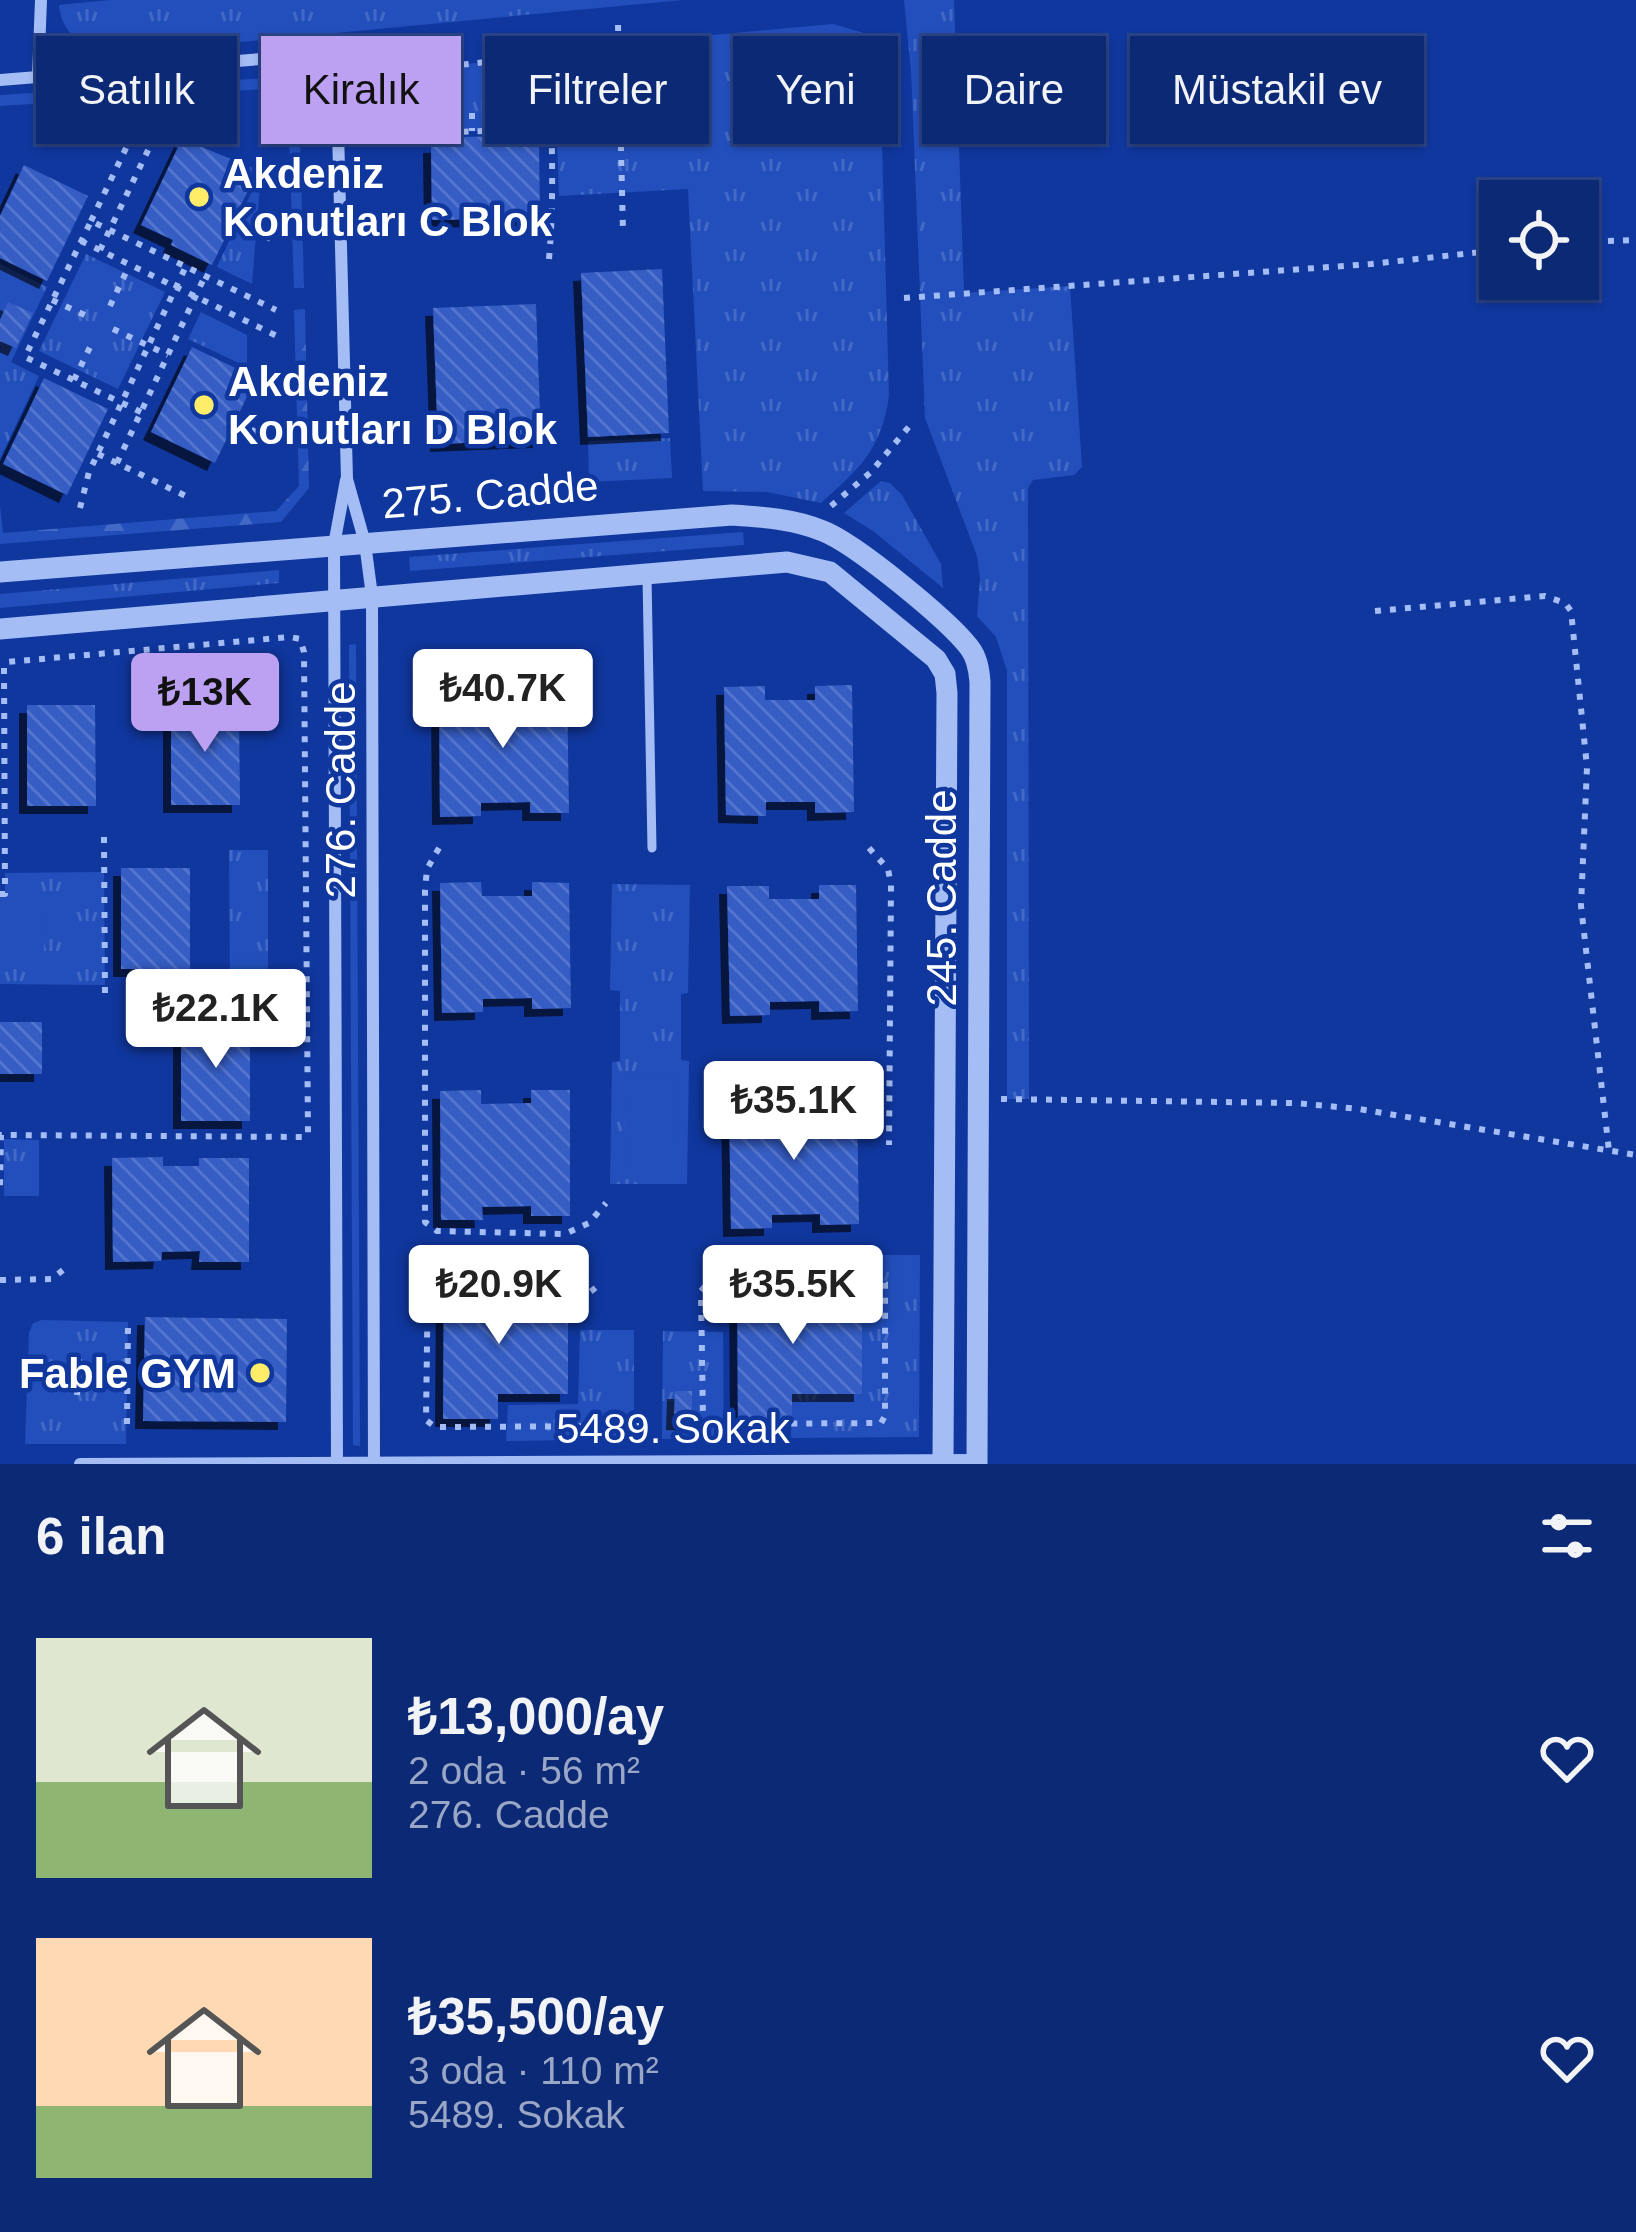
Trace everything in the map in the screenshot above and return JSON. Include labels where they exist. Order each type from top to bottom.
[{"type":"street","points":[[40,36],[41,0]]},
{"type":"street","name":"276. Cadde","points":[[237,61],[336,53],[346,479],[334,545],[338,1463]]},
{"type":"street","points":[[0,80],[36,77]]},
{"type":"street","name":"276. Cadde","points":[[346,479],[365,543],[372,596],[374,1463]]},
{"type":"street","name":"275. Cadde","points":[[0,572],[732,514],[816,529],[860,552],[952,630]]},
{"type":"street","points":[[0,629],[751,563],[802,564],[816,529]]},
{"type":"street","name":"245. Cadde","points":[[802,564],[842,580],[936,659],[945,674],[943,1462]]},
{"type":"street","name":"245. Cadde","points":[[952,630],[973,652],[979,672],[977,1462]]},
{"type":"street","name":"5489. Sokak","points":[[80,1464],[977,1462]]},
{"type":"lane","points":[[647,572],[652,848]]},
{"type":"path","points":[[618,25],[618,36]]},
{"type":"path","points":[[472,113],[472,131]]},
{"type":"path","points":[[461,131],[485,131]]},
{"type":"path","points":[[128,144],[25,357],[141,412]]},
{"type":"path","points":[[100,250],[151,144]]},
{"type":"path","points":[[549,259],[551,144]]},
{"type":"path","points":[[620,144],[622,232]]},
{"type":"path","points":[[91,220],[276,310]]},
{"type":"path","points":[[238,223],[275,241]]},
{"type":"path","points":[[1599,241],[1636,240]]},
{"type":"path","points":[[81,241],[277,336]]},
{"type":"path","points":[[904,298],[1479,252]]},
{"type":"path","points":[[110,306],[130,265]]},
{"type":"path","points":[[80,508],[98,454],[186,266]]},
{"type":"path","points":[[117,463],[205,276]]},
{"type":"path","points":[[52,300],[89,317]]},
{"type":"path","points":[[113,329],[168,355]]},
{"type":"path","points":[[74,380],[93,341]]},
{"type":"path","points":[[238,423],[278,443]]},
{"type":"path","points":[[816,529],[830,507],[871,472],[912,423]]},
{"type":"path","points":[[98,454],[190,497]]},
{"type":"path","points":[[1375,611],[1545,596],[1557,599],[1570,611],[1586,767],[1581,906],[1609,1150]]},
{"type":"path","points":[[0,894],[5,894],[7,662],[300,639],[304,652],[308,1133],[304,1137],[1,1135],[0,1189]]},
{"type":"path","points":[[104,837],[105,995]]},
{"type":"path","points":[[440,848],[427,869],[425,890],[425,1222],[437,1231],[565,1234],[580,1229],[606,1203]]},
{"type":"path","points":[[869,848],[888,868],[891,885],[889,1145]]},
{"type":"path","points":[[979,1098],[1295,1103],[1392,1112],[1636,1155]]},
{"type":"path","points":[[862,1266],[877,1270],[885,1283],[885,1417],[881,1423],[807,1426],[703,1421],[701,1291],[717,1272],[728,1268],[862,1266]]},
{"type":"path","points":[[595,1292],[582,1276],[569,1270],[428,1268],[426,1420],[435,1427],[647,1426]]},
{"type":"path","points":[[0,1280],[52,1280],[63,1270]]},
{"type":"path","points":[[127,1424],[128,1322]]},
{"type":"path","points":[[77,1395],[79,1359]]},
{"type":"path","points":[[78,1377],[127,1378]]},
{"type":"green space","points":[[110,0],[683,0],[304,36],[261,36],[261,40],[237,42],[237,36],[74,36],[59,5]]},
{"type":"green space","points":[[904,0],[954,0],[955,36],[922,36],[922,144],[959,144],[964,293],[1070,286],[1082,467],[1074,475],[1033,480],[1028,488],[1029,1099],[1007,1099],[1007,671],[996,637],[977,616],[977,556],[925,418]]},
{"type":"green space","points":[[833,24],[866,36],[733,36],[733,144],[882,144],[889,396],[867,457],[821,503],[767,492],[703,491],[688,189],[559,196],[557,144],[709,144],[709,36],[702,36]]},
{"type":"green space","points":[[485,62],[485,131],[461,132],[461,65]]},
{"type":"green space","points":[[261,78],[261,89],[237,91],[237,80]]},
{"type":"green space","points":[[36,93],[36,104],[0,106],[0,95]]},
{"type":"green space","points":[[289,144],[300,144],[304,288],[294,288]]},
{"type":"green space","points":[[261,172],[252,284],[217,267]]},
{"type":"green space","points":[[86,254],[165,292],[118,389],[39,351]]},
{"type":"green space","points":[[0,264],[47,287],[11,362],[39,376],[0,459]]},
{"type":"green space","points":[[305,309],[309,488],[281,522],[0,544],[0,506],[3,533],[276,511],[299,486],[294,310]]},
{"type":"green space","points":[[201,312],[247,335],[247,367],[188,339]]},
{"type":"green space","points":[[670,438],[672,478],[589,482],[588,441]]},
{"type":"green space","points":[[881,481],[902,495],[941,564],[943,588],[844,513]]},
{"type":"green space","points":[[743,532],[744,545],[410,571],[409,557]]},
{"type":"green space","points":[[279,570],[279,583],[0,608],[0,594]]},
{"type":"green space","points":[[356,644],[360,1446],[353,1445],[349,645]]},
{"type":"green space","points":[[229,850],[268,850],[268,982],[230,983]]},
{"type":"green space","points":[[104,872],[105,985],[0,984],[0,894],[5,893],[5,873]]},
{"type":"green space","points":[[612,884],[690,885],[688,993],[681,994],[681,1060],[689,1061],[687,1184],[610,1184],[612,1062],[620,1061],[620,991],[610,990]]},
{"type":"green space","points":[[5,894],[43,894],[44,956],[5,956]]},
{"type":"green space","points":[[626,1074],[676,1075],[675,1167],[625,1167]]},
{"type":"green space","points":[[4,1139],[39,1140],[39,1196],[4,1196]]},
{"type":"green space","points":[[791,1255],[920,1255],[919,1437],[791,1438],[792,1394],[861,1394],[862,1301],[791,1302]]},
{"type":"green space","points":[[128,1322],[126,1444],[25,1444],[29,1333],[33,1323]]},
{"type":"green space","points":[[580,1330],[634,1330],[634,1439],[506,1441],[508,1405],[578,1404]]},
{"type":"green space","points":[[663,1331],[723,1332],[724,1438],[662,1439]]},
{"type":"building","points":[[462,137],[485,137],[485,144],[539,144],[540,218],[432,220],[431,145],[462,144]]},
{"type":"building","name":"Akdeniz Konutları C Blok","points":[[180,144],[194,144],[258,170],[212,265],[141,225]]},
{"type":"building","points":[[24,165],[88,196],[47,281],[0,258],[0,216]]},
{"type":"building","points":[[662,269],[669,433],[588,437],[581,273]]},
{"type":"building","points":[[8,302],[33,313],[16,348],[0,341],[0,320]]},
{"type":"building","points":[[536,304],[541,440],[438,444],[433,308]]},
{"type":"building","name":"Akdeniz Konutları D Blok","points":[[192,347],[256,378],[215,463],[151,432]]},
{"type":"building","points":[[44,378],[108,409],[67,495],[3,464]]},
{"type":"building","points":[[852,685],[854,812],[815,813],[815,802],[766,802],[766,816],[726,815],[724,687],[765,686],[765,700],[815,700],[815,686]]},
{"type":"building","points":[[530,686],[567,686],[569,813],[530,813],[530,802],[481,803],[481,816],[440,817],[439,688],[480,687],[480,701],[530,700]]},
{"type":"building","points":[[27,705],[95,705],[96,806],[27,806]]},
{"type":"building","points":[[171,705],[239,705],[240,805],[171,805]]},
{"type":"building","points":[[121,868],[190,868],[190,969],[121,969]]},
{"type":"building","points":[[481,882],[482,896],[532,896],[532,882],[569,883],[571,1008],[532,1009],[532,998],[483,999],[483,1012],[442,1013],[440,883]]},
{"type":"building","points":[[819,885],[856,885],[858,1011],[819,1012],[819,1001],[770,1002],[770,1015],[730,1016],[727,886],[769,886],[769,899],[819,899]]},
{"type":"building","points":[[250,1020],[250,1121],[181,1121],[181,1021]]},
{"type":"building","points":[[0,1022],[42,1022],[42,1074],[0,1074]]},
{"type":"building","points":[[481,1090],[481,1104],[531,1103],[531,1090],[570,1090],[570,1216],[531,1216],[531,1206],[482,1207],[483,1220],[441,1220],[440,1091]]},
{"type":"building","points":[[820,1098],[857,1098],[859,1224],[820,1225],[820,1214],[772,1215],[772,1228],[731,1229],[729,1100],[770,1099],[770,1113],[821,1112]]},
{"type":"building","points":[[163,1157],[163,1166],[199,1166],[199,1158],[249,1158],[249,1262],[199,1262],[200,1251],[162,1252],[161,1261],[113,1262],[112,1158]]},
{"type":"building","points":[[444,1274],[498,1274],[498,1301],[568,1301],[568,1394],[498,1394],[498,1419],[443,1419]]},
{"type":"building","points":[[791,1274],[791,1302],[862,1301],[862,1394],[792,1394],[792,1419],[738,1420],[737,1275]]},
{"type":"building","points":[[145,1317],[287,1319],[286,1422],[143,1421]]},
{"type":"building","points":[[675,1391],[692,1391],[692,1423],[674,1422]]},
{"type":"place","name":"Akdeniz Konutları C Blok","points":[[199,197]]},
{"type":"place","name":"Akdeniz Konutları D Blok","points":[[204,405]]},
{"type":"place","name":"Fable GYM","points":[[260,1373]]}]
